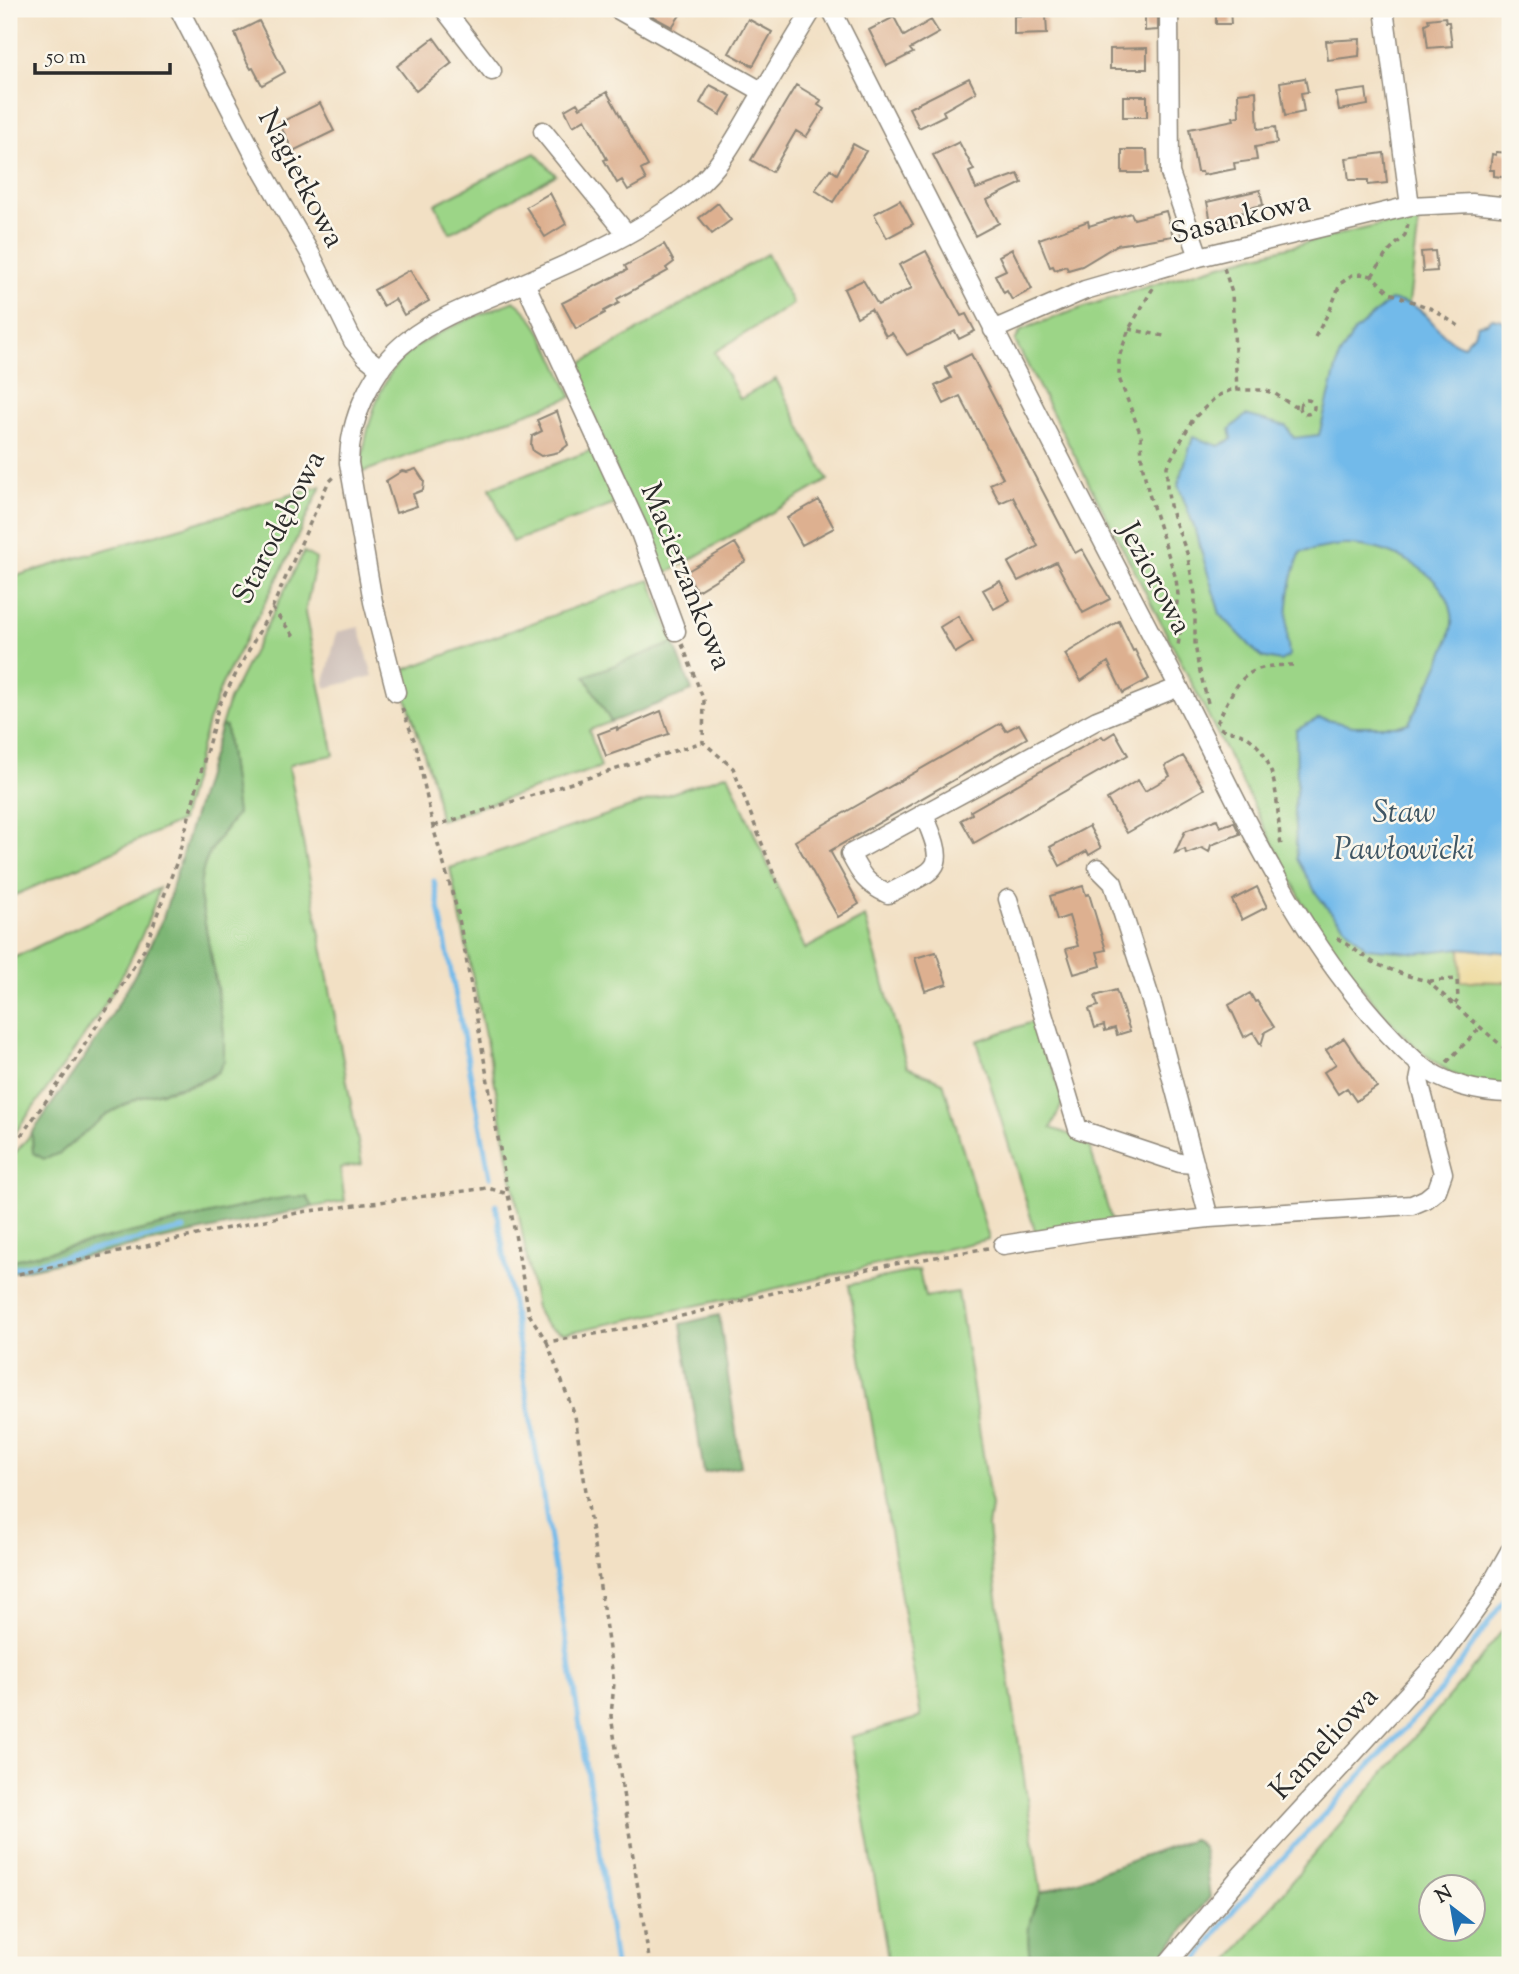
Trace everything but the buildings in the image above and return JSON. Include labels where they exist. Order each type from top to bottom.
[{"type":"street","name":"Nagietkowa","points":[[179,9],[353,341],[366,357],[381,369]]},
{"type":"street","points":[[444,9],[492,71]]},
{"type":"street","points":[[617,9],[763,92]]},
{"type":"street","name":"Starodębowa","points":[[349,463],[349,443],[354,424],[381,369],[396,350],[447,317],[627,234],[694,190],[719,164],[813,9]]},
{"type":"street","name":"Jeziorowa","points":[[831,9],[993,330],[1265,853],[1314,939],[1369,1012],[1429,1070],[1446,1080],[1474,1088],[1510,1093]]},
{"type":"street","points":[[1169,9],[1170,173],[1199,257]]},
{"type":"street","points":[[1384,9],[1410,206]]},
{"type":"street","points":[[543,131],[627,234]]},
{"type":"street","name":"Sasankowa","points":[[993,330],[1085,290],[1199,257],[1410,206],[1472,203],[1510,207]]},
{"type":"street","name":"Macierzankowa","points":[[525,282],[639,530],[676,631]]},
{"type":"street","points":[[349,463],[373,602],[396,692]]},
{"type":"street","points":[[923,813],[936,843],[938,858],[933,870],[888,894],[872,887],[860,873],[850,854],[923,813],[1097,720],[1179,687]]},
{"type":"street","points":[[1098,868],[1113,883],[1153,1007],[1209,1218]]},
{"type":"street","points":[[1009,899],[1078,1129],[1180,1163],[1195,1164]]},
{"type":"street","points":[[1003,1245],[1091,1231],[1209,1218],[1412,1205],[1437,1190],[1443,1172],[1419,1081],[1429,1070]]},
{"type":"street","name":"Kameliowa","points":[[1166,1965],[1244,1873],[1441,1658],[1482,1601],[1510,1551]]},
{"type":"path","points":[[1372,276],[1385,256],[1405,235],[1410,206]]},
{"type":"path","points":[[1220,252],[1232,293],[1237,390]]},
{"type":"path","points":[[1156,269],[1157,279],[1129,329],[1119,357],[1119,378],[1141,435],[1142,464],[1149,494],[1177,587],[1177,609],[1181,626],[1179,644],[1169,667]]},
{"type":"path","points":[[1315,337],[1340,284],[1352,275],[1362,274],[1372,276],[1390,293],[1432,309],[1462,328]]},
{"type":"path","points":[[1129,329],[1164,336]]},
{"type":"path","points":[[1210,710],[1198,664],[1195,594],[1187,553],[1171,511],[1167,466],[1193,419],[1217,396],[1237,390],[1262,390],[1274,393],[1293,406],[1300,407]]},
{"type":"path","points":[[1304,400],[1309,400],[1314,408],[1312,412],[1304,414],[1300,407],[1304,400]]},
{"type":"path","name":"Starodębowa","points":[[9,1152],[72,1065],[144,950],[177,860],[219,705],[272,608],[328,483],[349,463]]},
{"type":"path","points":[[272,608],[296,639]]},
{"type":"path","name":"Macierzankowa","points":[[676,631],[704,701],[703,742]]},
{"type":"path","points":[[1216,725],[1231,694],[1240,682],[1256,669],[1269,665],[1298,665]]},
{"type":"path","points":[[396,692],[416,745],[433,827],[458,913],[529,1314],[547,1342],[575,1416],[614,1683],[611,1716],[650,1965]]},
{"type":"path","points":[[1213,718],[1216,725],[1224,731],[1242,734],[1263,757],[1276,789],[1282,853]]},
{"type":"path","points":[[433,827],[703,742],[733,768],[779,888]]},
{"type":"path","points":[[1333,935],[1358,954],[1405,975],[1427,981],[1457,979],[1458,1000],[1455,1004]]},
{"type":"path","points":[[1427,981],[1510,1053]]},
{"type":"path","points":[[1429,1070],[1481,1027]]},
{"type":"path","points":[[9,1276],[302,1212],[478,1188],[508,1194]]},
{"type":"path","points":[[547,1342],[642,1326],[872,1268],[1003,1245]]},
{"type":"shaded area","points":[[359,627],[373,676],[326,688],[324,685],[337,632]]},
{"type":"green space","points":[[535,153],[556,175],[450,233],[435,204]]},
{"type":"green space","points":[[1417,217],[1419,222],[1409,303],[1424,313],[1449,342],[1463,346],[1474,334],[1477,325],[1487,323],[1492,318],[1502,320],[1510,330],[1510,1086],[1466,1079],[1431,1060],[1370,997],[1303,903],[1015,341],[1021,330],[1167,280],[1316,240]]},
{"type":"green space","points":[[767,254],[793,304],[715,352],[740,399],[776,379],[828,480],[660,577],[574,368]]},
{"type":"green space","points":[[514,301],[524,309],[541,332],[572,397],[360,473],[374,409],[397,365],[407,354],[431,337]]},
{"type":"green space","points":[[598,448],[621,502],[512,542],[490,488]]},
{"type":"green space","points":[[321,486],[281,572],[222,684],[208,722],[181,821],[9,898],[9,578]]},
{"type":"green space","points":[[304,552],[316,559],[305,613],[334,755],[296,762],[289,766],[362,1164],[340,1168],[345,1201],[313,1207],[307,1197],[271,1200],[9,1261],[9,1160],[32,1133],[33,1153],[60,1153],[117,1108],[148,1095],[204,1081],[219,1070],[223,1058],[221,1014],[200,883],[206,861],[216,842],[237,814],[226,728],[221,726],[229,700]]},
{"type":"green space","points":[[650,580],[674,643],[586,676],[611,722],[589,730],[601,767],[440,820],[434,785],[398,672]]},
{"type":"green space","points":[[674,643],[692,691],[611,722],[585,676]]},
{"type":"green space","points":[[221,726],[226,727],[237,814],[210,852],[202,872],[200,896],[224,1032],[224,1061],[218,1072],[198,1082],[138,1098],[107,1114],[60,1153],[44,1159],[33,1153],[32,1133],[104,1029],[142,962],[163,918]]},
{"type":"green space","points":[[728,774],[805,949],[865,917],[907,1067],[943,1082],[989,1239],[751,1294],[565,1333],[550,1328],[536,1308],[494,1079],[450,868]]},
{"type":"green space","points":[[159,888],[132,957],[114,989],[74,1052],[9,1142],[9,960]]},
{"type":"green space","points":[[1038,1020],[1063,1102],[1051,1128],[1088,1141],[1113,1226],[1036,1234],[977,1041]]},
{"type":"green space","points":[[291,1197],[307,1197],[313,1207],[9,1273],[9,1261]]},
{"type":"green space","points":[[919,1270],[925,1297],[958,1292],[991,1506],[988,1527],[992,1564],[1041,1892],[1029,1928],[1031,1965],[889,1965],[851,1737],[921,1717],[849,1285]]},
{"type":"green space","points":[[719,1315],[741,1466],[704,1473],[681,1324]]},
{"type":"green space","points":[[1510,1621],[1510,1965],[1226,1965],[1304,1866]]},
{"type":"green space","points":[[1193,1839],[1203,1848],[1210,1897],[1155,1965],[1031,1965],[1029,1928],[1041,1893]]},
{"type":"sand","points":[[1460,948],[1510,953],[1510,982],[1461,981]]},
{"type":"water","name":"Staw Pawłowicki","points":[[1390,300],[1412,305],[1448,338],[1463,346],[1474,334],[1477,325],[1487,323],[1492,318],[1502,320],[1510,330],[1510,953],[1460,948],[1419,953],[1366,948],[1329,910],[1297,859],[1294,809],[1297,785],[1296,730],[1319,718],[1353,726],[1398,726],[1409,723],[1443,654],[1452,625],[1447,598],[1438,584],[1410,562],[1376,549],[1343,545],[1301,552],[1288,603],[1289,656],[1280,661],[1261,657],[1220,614],[1193,524],[1178,485],[1193,437],[1219,446],[1232,439],[1230,429],[1246,415],[1286,426],[1294,438],[1319,435],[1339,357],[1354,332]]},
{"type":"waterway","points":[[434,881],[490,1177]]},
{"type":"waterway","points":[[496,1204],[599,1844],[615,1965]]},
{"type":"waterway","points":[[9,1269],[184,1229]]},
{"type":"waterway","points":[[1194,1965],[1233,1911],[1441,1690],[1510,1592]]}]
